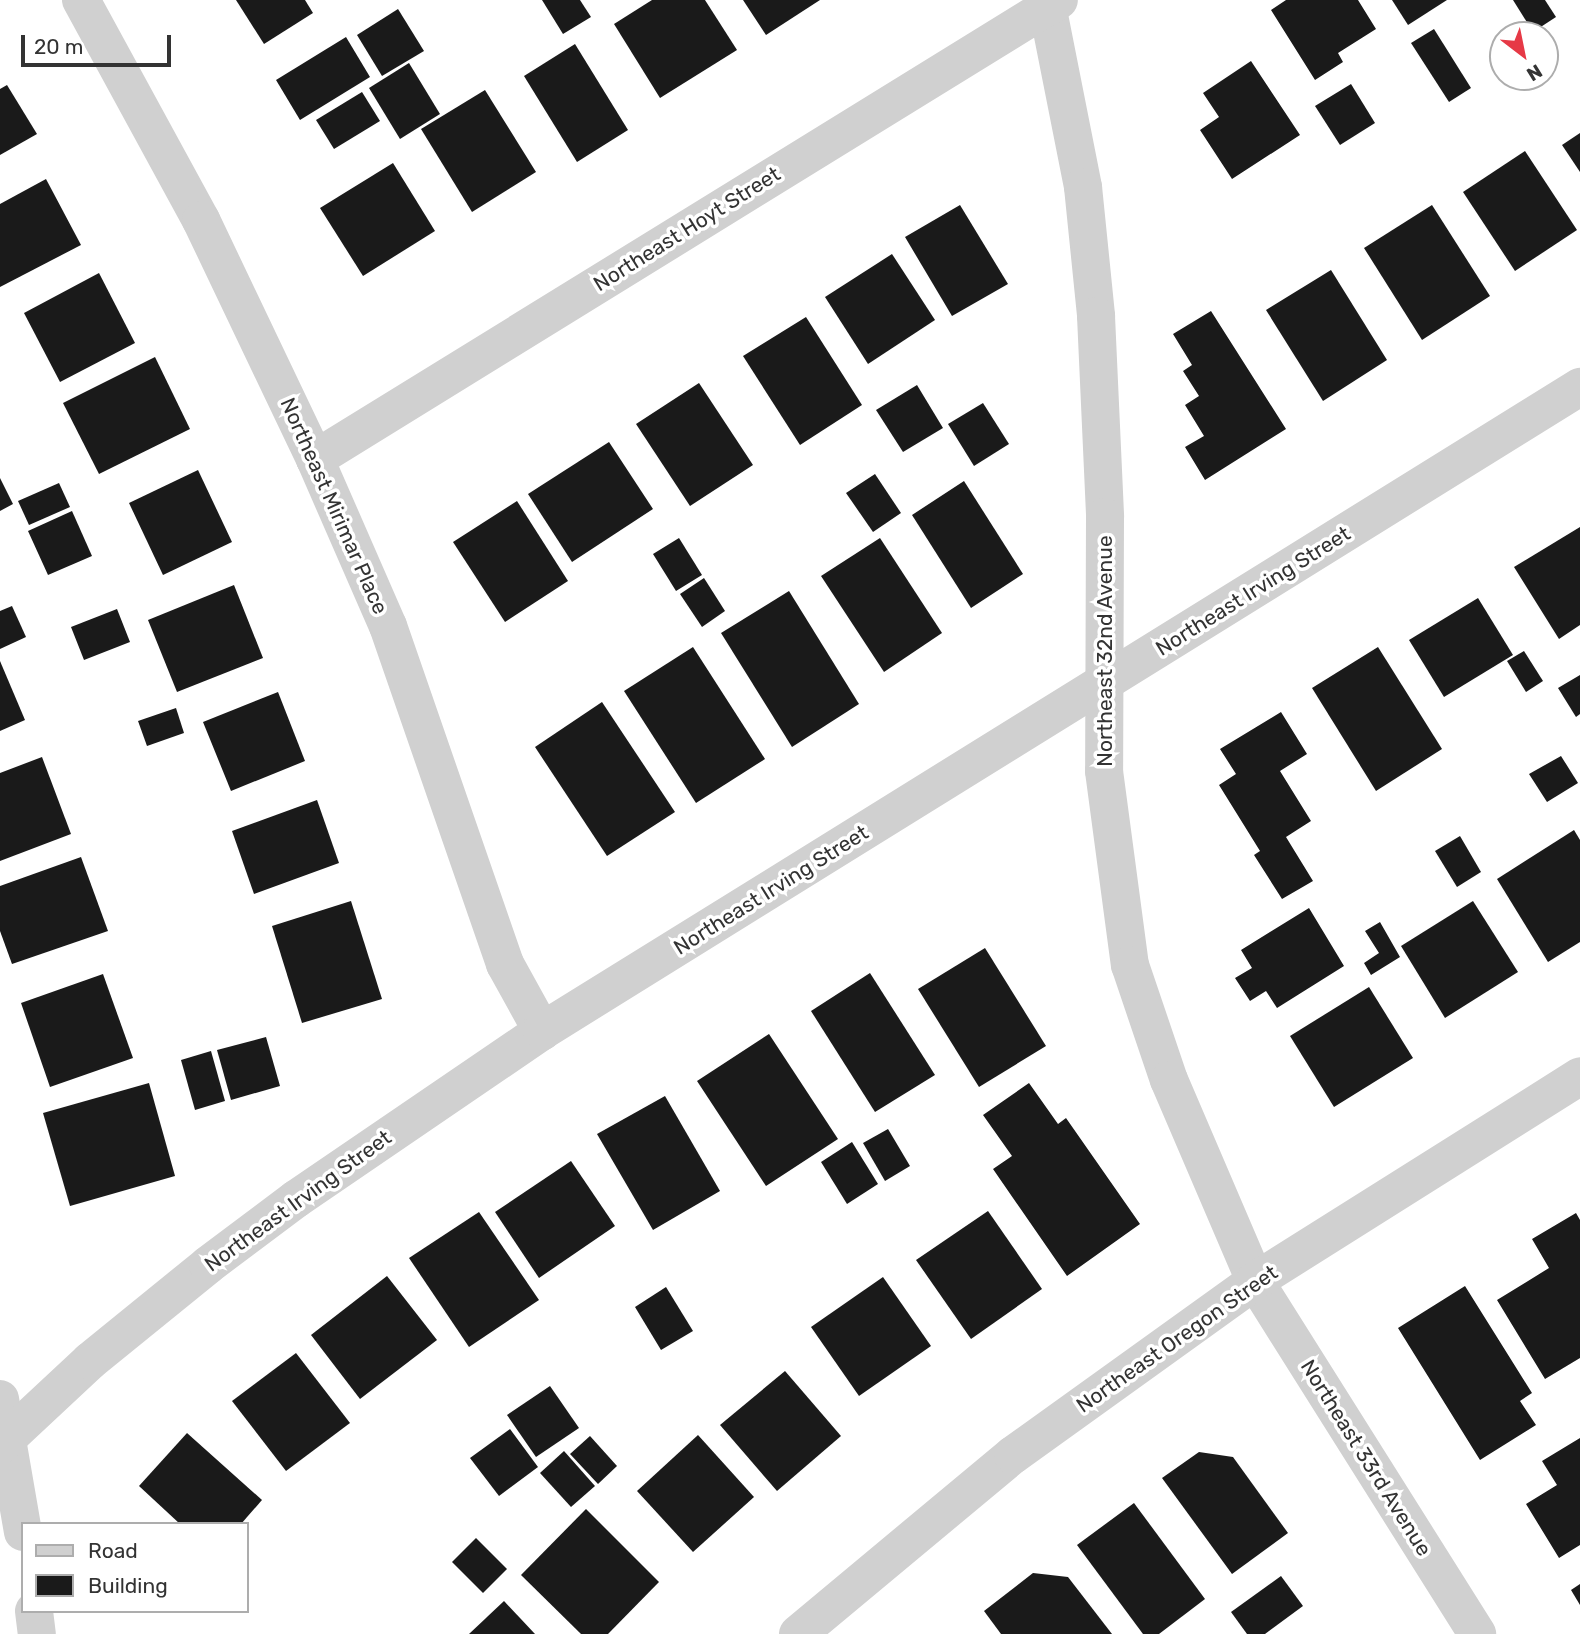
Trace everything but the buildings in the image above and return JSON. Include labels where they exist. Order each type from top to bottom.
[{"type":"street","name":"Northeast Mirimar Place","points":[[81,0],[201,220],[315,459],[388,626],[505,964],[542,1031]]},
{"type":"street","name":"Northeast Hoyt Street","points":[[315,459],[1051,2]]},
{"type":"street","name":"Northeast 32nd Avenue","points":[[1051,2],[1083,187],[1096,316],[1105,517],[1102,685],[1104,771],[1130,965],[1169,1080],[1255,1282]]},
{"type":"street","name":"Northeast Irving Street","points":[[4,1441],[90,1361],[219,1257],[296,1199],[542,1031],[1580,387]]},
{"type":"street","name":"Northeast Oregon Street","points":[[798,1634],[1013,1455],[1255,1282],[1580,1076]]},
{"type":"street","name":"Northeast 33rd Avenue","points":[[1255,1282],[1477,1634]]},
{"type":"street","points":[[0,1399],[4,1441],[21,1522]]},
{"type":"street","points":[[34,1613],[37,1634]]}]
